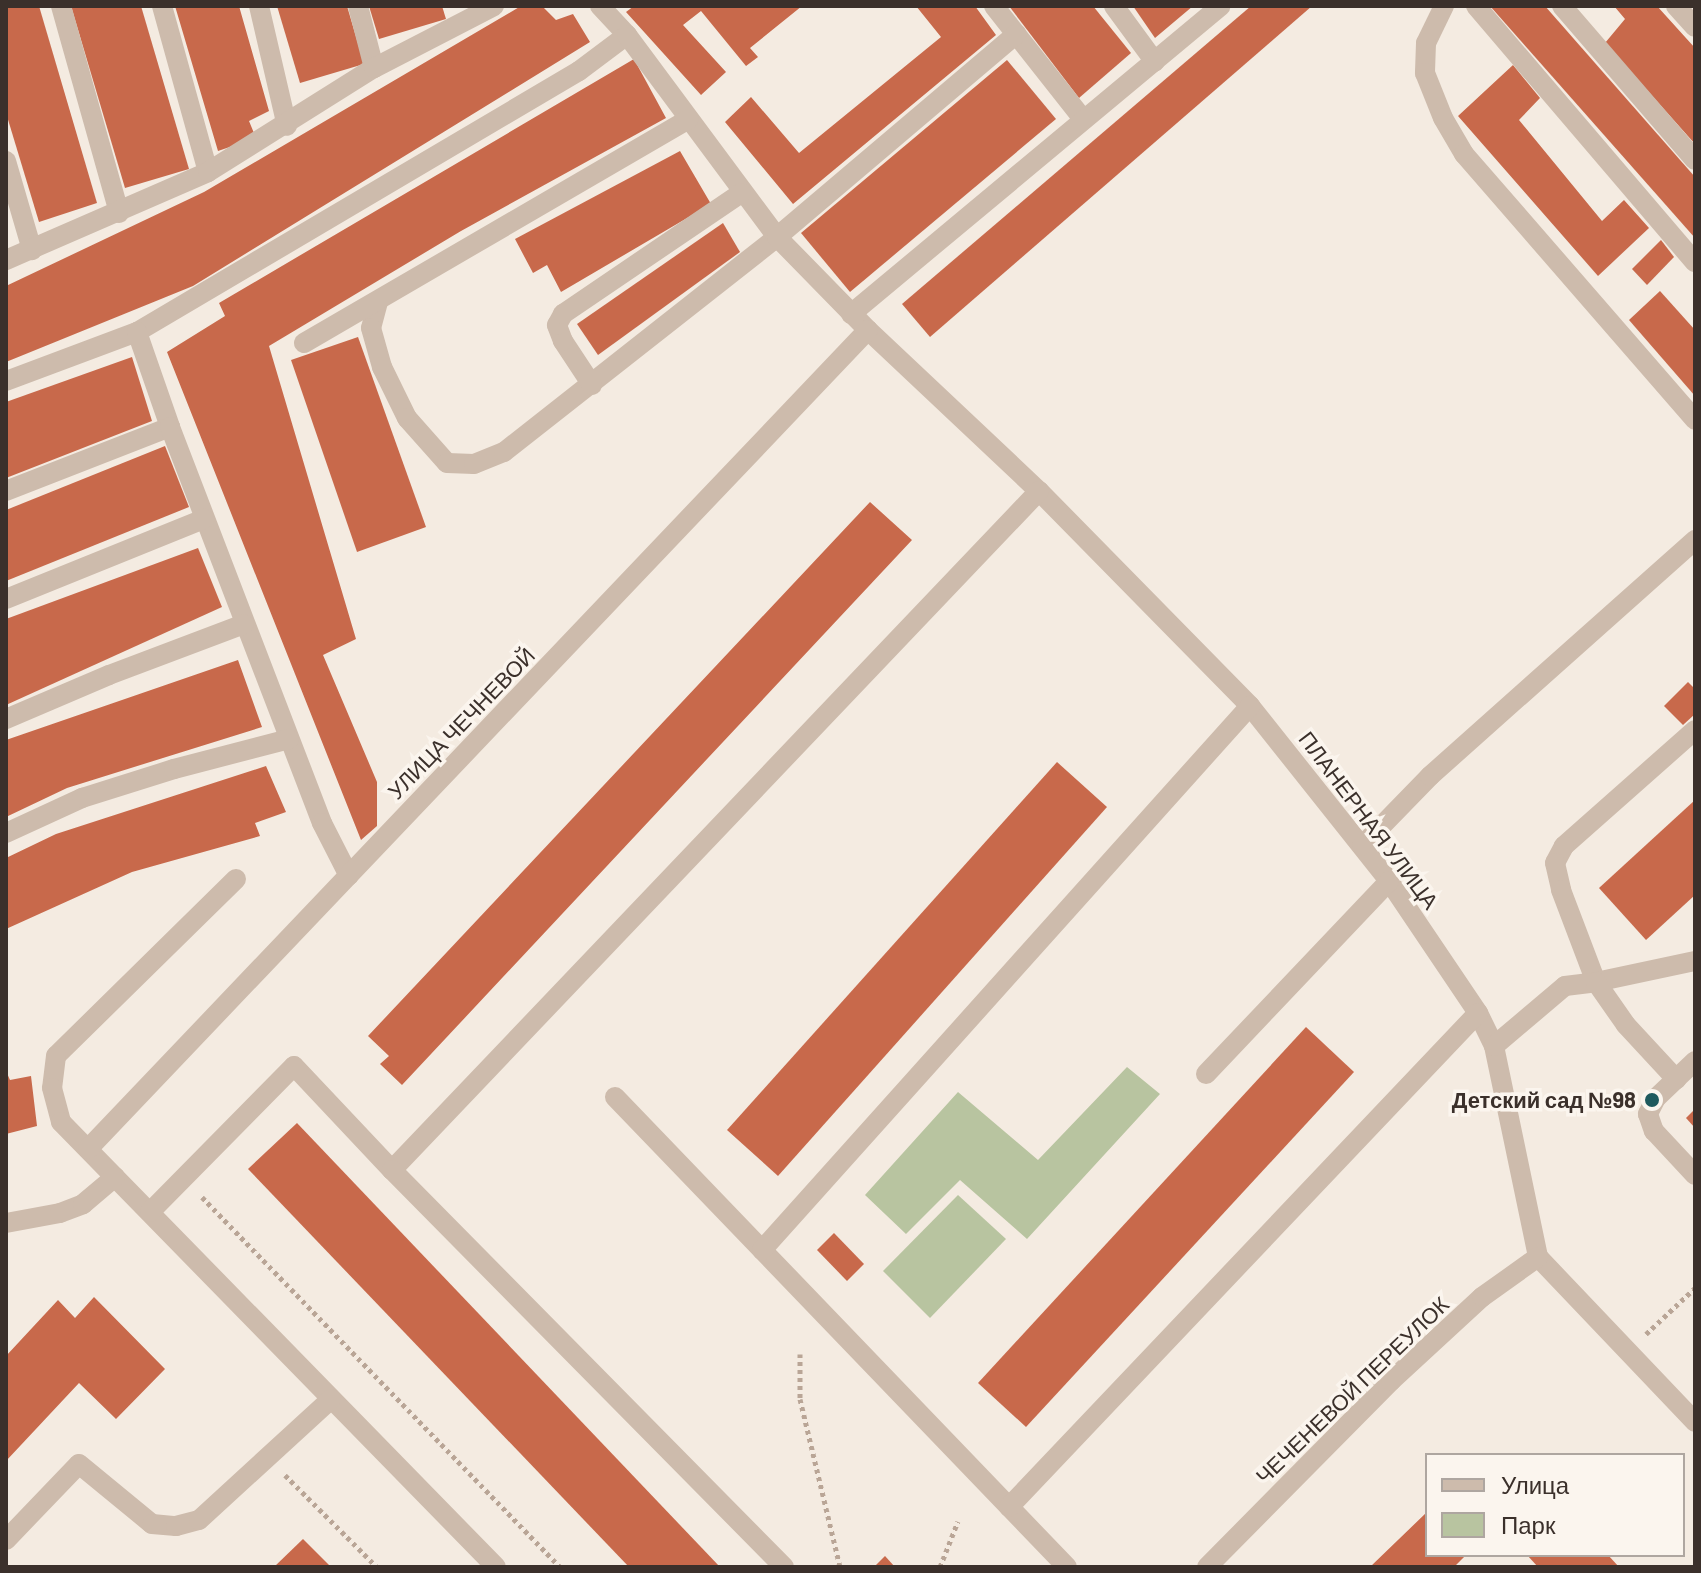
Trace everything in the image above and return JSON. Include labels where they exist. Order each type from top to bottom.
[{"type":"street","points":[[61,6],[119,213]]},
{"type":"street","points":[[162,6],[208,172]]},
{"type":"street","points":[[259,6],[287,126]]},
{"type":"street","points":[[358,6],[374,68]]},
{"type":"street","points":[[6,260],[208,172],[287,126],[456,14],[494,6]]},
{"type":"street","name":"ПЛАНЕРНАЯ УЛИЦА","points":[[600,6],[627,35],[741,193],[777,237],[851,314],[1039,491],[1250,706],[1389,881],[1478,1013],[1494,1046],[1538,1257]]},
{"type":"street","points":[[994,6],[1083,119]]},
{"type":"street","points":[[1114,6],[1155,62]]},
{"type":"street","points":[[851,314],[1221,6]]},
{"type":"street","points":[[1444,6],[1426,43],[1425,73],[1443,118],[1464,154],[1695,420]]},
{"type":"street","points":[[1476,6],[1695,262]]},
{"type":"street","points":[[1562,6],[1695,160]]},
{"type":"street","points":[[1583,6],[1586,36]]},
{"type":"street","points":[[1676,6],[1695,27]]},
{"type":"street","points":[[378,302],[371,328],[382,367],[407,418],[447,463],[474,464],[504,452],[777,237],[1016,34]]},
{"type":"street","points":[[6,381],[137,332],[579,71],[627,35]]},
{"type":"street","points":[[304,343],[689,119]]},
{"type":"street","points":[[6,161],[32,250]]},
{"type":"street","points":[[592,385],[563,341],[557,325],[563,314],[741,193]]},
{"type":"street","name":"УЛИЦА ЧЕЧНЕВОЙ","points":[[88,1149],[868,330]]},
{"type":"street","points":[[137,332],[244,624],[322,823],[349,876]]},
{"type":"street","points":[[6,491],[170,427]]},
{"type":"street","points":[[392,1170],[1039,491]]},
{"type":"street","points":[[6,599],[204,519]]},
{"type":"street","points":[[1362,846],[1430,776],[1695,540]]},
{"type":"street","points":[[6,719],[109,675],[244,624]]},
{"type":"street","points":[[762,1250],[1250,706]]},
{"type":"street","points":[[1676,1079],[1626,1025],[1596,982],[1561,890],[1555,863],[1564,846],[1695,730]]},
{"type":"street","points":[[6,833],[82,798],[174,769],[289,739]]},
{"type":"street","points":[[236,879],[56,1056],[52,1088],[61,1122],[496,1567]]},
{"type":"street","points":[[1206,1074],[1389,881]]},
{"type":"street","points":[[1494,1046],[1565,986],[1695,961]]},
{"type":"street","points":[[1009,1507],[1478,1013]]},
{"type":"street","points":[[1695,1061],[1656,1098],[1648,1114],[1654,1131],[1695,1175]]},
{"type":"street","points":[[150,1212],[294,1066],[392,1170],[784,1567]]},
{"type":"street","points":[[615,1097],[1067,1567]]},
{"type":"street","points":[[6,1223],[60,1213],[83,1204],[115,1177]]},
{"type":"street","points":[[1538,1257],[1695,1422]]},
{"type":"street","name":"ЧЕЧЕНЕВОЙ ПЕРЕУЛОК","points":[[1207,1567],[1391,1381],[1482,1297],[1538,1257]]},
{"type":"street","points":[[6,1540],[79,1464],[152,1524],[176,1526],[199,1520],[331,1399]]},
{"type":"path","points":[[184,1178],[560,1567]]},
{"type":"path","points":[[1628,1351],[1695,1288]]},
{"type":"path","points":[[800,1354],[800,1399],[840,1567]]},
{"type":"path","points":[[268,1457],[377,1567]]},
{"type":"path","points":[[940,1567],[958,1521]]},
{"type":"green space","points":[[1127,1067],[1160,1094],[1027,1239],[960,1180],[906,1234],[865,1195],[958,1092],[1038,1160]]},
{"type":"green space","points":[[958,1195],[1006,1239],[930,1318],[883,1271]]},
{"type":"building","points":[[6,6],[39,6],[97,203],[39,222],[6,113]]},
{"type":"building","points":[[71,6],[141,6],[189,169],[125,188]]},
{"type":"building","points":[[175,6],[239,6],[269,111],[249,121],[256,138],[218,151]]},
{"type":"building","points":[[277,6],[347,6],[364,64],[300,83]]},
{"type":"building","points":[[369,6],[442,6],[446,19],[379,39]]},
{"type":"building","points":[[521,6],[542,6],[556,20],[573,14],[590,42],[193,286],[6,362],[6,286],[204,192]]},
{"type":"building","points":[[634,6],[802,6],[750,48],[758,57],[746,66],[701,11],[683,25],[726,72],[701,95],[626,12]]},
{"type":"building","points":[[916,6],[975,6],[996,35],[793,204],[725,122],[751,97],[799,153],[941,37]]},
{"type":"building","points":[[1009,6],[1093,6],[1131,53],[1079,98]]},
{"type":"building","points":[[1133,6],[1193,6],[1155,38]]},
{"type":"building","points":[[1251,6],[1312,6],[930,337],[902,304]]},
{"type":"building","points":[[1490,6],[1545,6],[1695,177],[1695,238]]},
{"type":"building","points":[[1614,6],[1657,6],[1695,48],[1695,144],[1605,43],[1625,19]]},
{"type":"building","points":[[634,59],[666,118],[461,231],[269,346],[356,639],[323,655],[377,782],[377,826],[361,840],[167,352],[225,316],[219,303]]},
{"type":"building","points":[[1007,60],[1056,119],[850,292],[801,233]]},
{"type":"building","points":[[1513,65],[1540,98],[1519,120],[1602,221],[1624,200],[1649,228],[1598,276],[1458,116]]},
{"type":"building","points":[[680,151],[711,204],[561,292],[547,265],[533,273],[515,239]]},
{"type":"building","points":[[723,223],[740,252],[598,355],[577,324]]},
{"type":"building","points":[[1661,240],[1674,257],[1647,285],[1632,269]]},
{"type":"building","points":[[1660,291],[1695,330],[1695,396],[1629,320]]},
{"type":"building","points":[[358,337],[426,527],[357,552],[291,360]]},
{"type":"building","points":[[132,357],[152,421],[6,478],[6,402]]},
{"type":"building","points":[[165,446],[189,507],[6,581],[6,510]]},
{"type":"building","points":[[870,502],[912,540],[402,1085],[380,1064],[389,1056],[368,1036]]},
{"type":"building","points":[[198,548],[222,607],[6,705],[6,619]]},
{"type":"building","points":[[238,660],[262,727],[67,788],[6,817],[6,740]]},
{"type":"building","points":[[1688,682],[1695,689],[1695,714],[1683,725],[1664,706]]},
{"type":"building","points":[[1057,762],[1107,807],[778,1176],[727,1130]]},
{"type":"building","points":[[266,766],[286,812],[255,823],[260,836],[132,872],[6,929],[6,858],[56,834]]},
{"type":"building","points":[[1695,800],[1695,895],[1646,940],[1599,888]]},
{"type":"building","points":[[1306,1027],[1354,1072],[1026,1427],[978,1383]]},
{"type":"building","points":[[6,1071],[10,1080],[31,1076],[37,1126],[6,1134]]},
{"type":"building","points":[[1695,1109],[1695,1128],[1686,1118]]},
{"type":"building","points":[[297,1123],[720,1567],[629,1567],[248,1169]]},
{"type":"building","points":[[834,1233],[864,1264],[847,1281],[817,1250]]},
{"type":"building","points":[[94,1297],[165,1369],[116,1419],[79,1383],[6,1461],[6,1356],[58,1300],[75,1318]]},
{"type":"building","points":[[1425,1514],[1425,1557],[1464,1557],[1454,1567],[1370,1567]]},
{"type":"building","points":[[303,1539],[331,1567],[274,1567]]},
{"type":"building","points":[[885,1556],[895,1567],[874,1567]]},
{"type":"building","points":[[1529,1557],[1610,1557],[1619,1567],[1538,1567]]},
{"type":"place","name":"Детский сад №98","points":[[1652,1100]]}]
